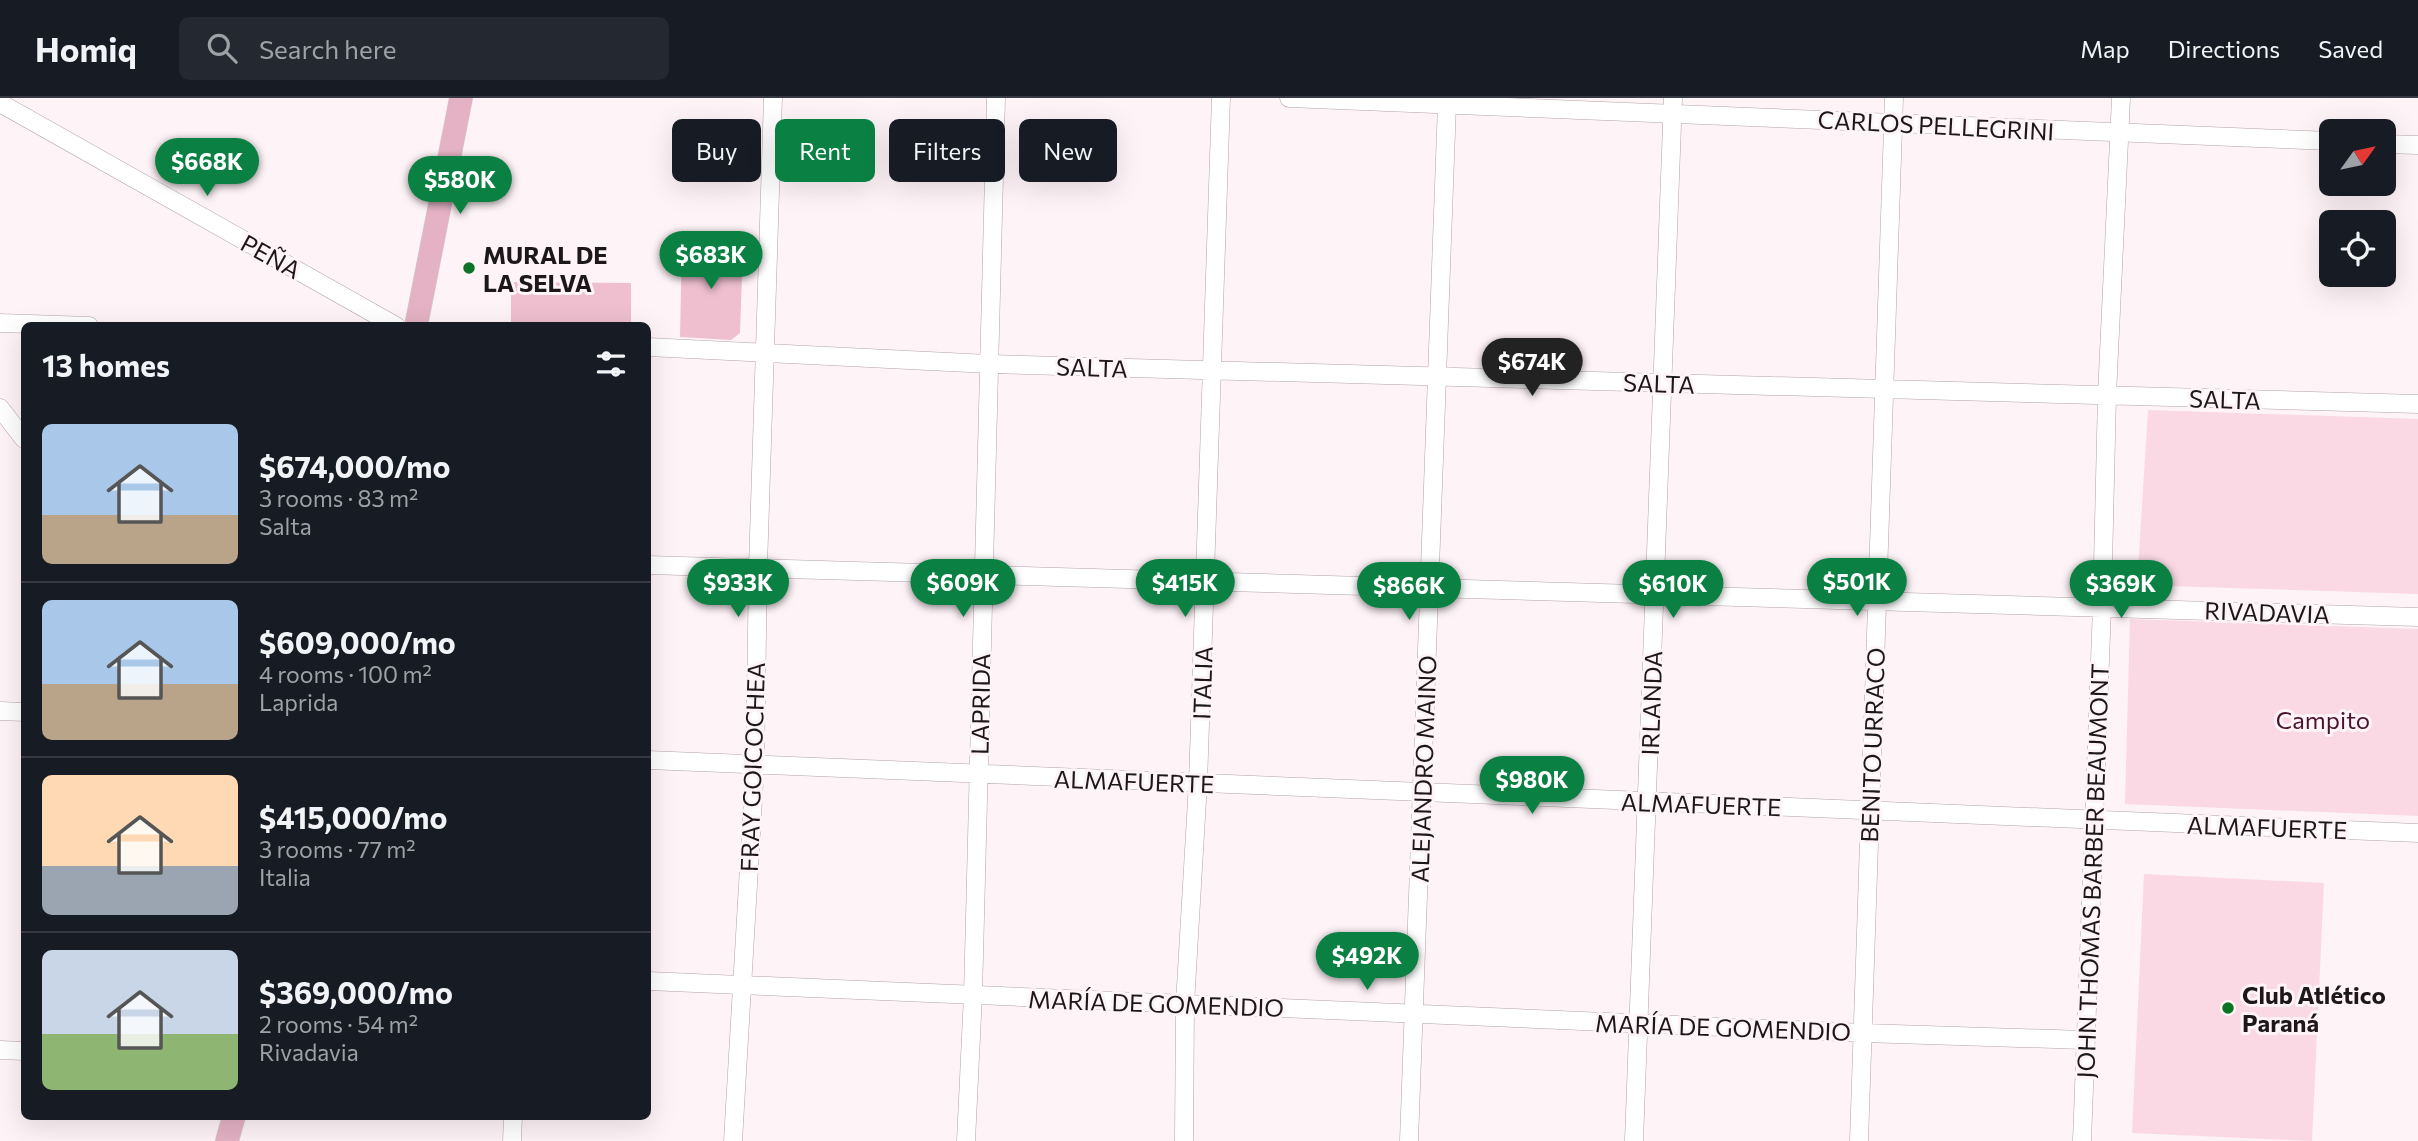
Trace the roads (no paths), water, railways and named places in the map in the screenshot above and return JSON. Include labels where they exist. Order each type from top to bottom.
[{"type":"main road","points":[[417,322],[461,98]]},
{"type":"main road","points":[[228,1141],[233,1120]]},
{"type":"street","name":"FRAY GOICOCHEA","points":[[733,1141],[755,765],[758,567],[773,98]]},
{"type":"street","name":"LAPRIDA","points":[[967,1141],[996,98]]},
{"type":"street","name":"ITALIA","points":[[1184,1141],[1185,1004],[1198,783],[1221,98]]},
{"type":"street","name":"CARLOS PELLEGRINI","points":[[1289,98],[1447,104],[1672,106],[1892,122],[2319,141]]},
{"type":"street","name":"BENITO URRACO","points":[[1858,1141],[1864,1033],[1894,98]]},
{"type":"street","name":"JOHN THOMAS BARBER BEAUMONT","points":[[2082,1141],[2107,396],[2121,98]]},
{"type":"street","name":"PEÑA","points":[[0,103],[389,322]]},
{"type":"street","name":"ALEJANDRO MAINO","points":[[1409,1141],[1447,104]]},
{"type":"street","name":"IRLANDA","points":[[1634,1141],[1672,106]]},
{"type":"street","points":[[2396,144],[2418,145]]},
{"type":"street","points":[[0,323],[21,324]]},
{"type":"street","name":"SALTA","points":[[651,347],[989,364],[2418,404]]},
{"type":"street","points":[[0,408],[21,435]]},
{"type":"street","name":"RIVADAVIA","points":[[651,565],[2418,617]]},
{"type":"street","points":[[0,711],[21,712]]},
{"type":"street","name":"ALMAFUERTE","points":[[651,760],[2418,833]]},
{"type":"street","name":"MARÍA DE GOMENDIO","points":[[651,981],[2084,1040]]},
{"type":"street","points":[[0,1050],[21,1052]]},
{"type":"street","points":[[512,1141],[513,1120]]},
{"type":"place","name":"MURAL DE LA SELVA","points":[[469,268]]},
{"type":"place","name":"Club Atlético Paraná","points":[[2228,1008]]},
{"type":"park label","name":"Campito","points":[[2323,719]]}]
